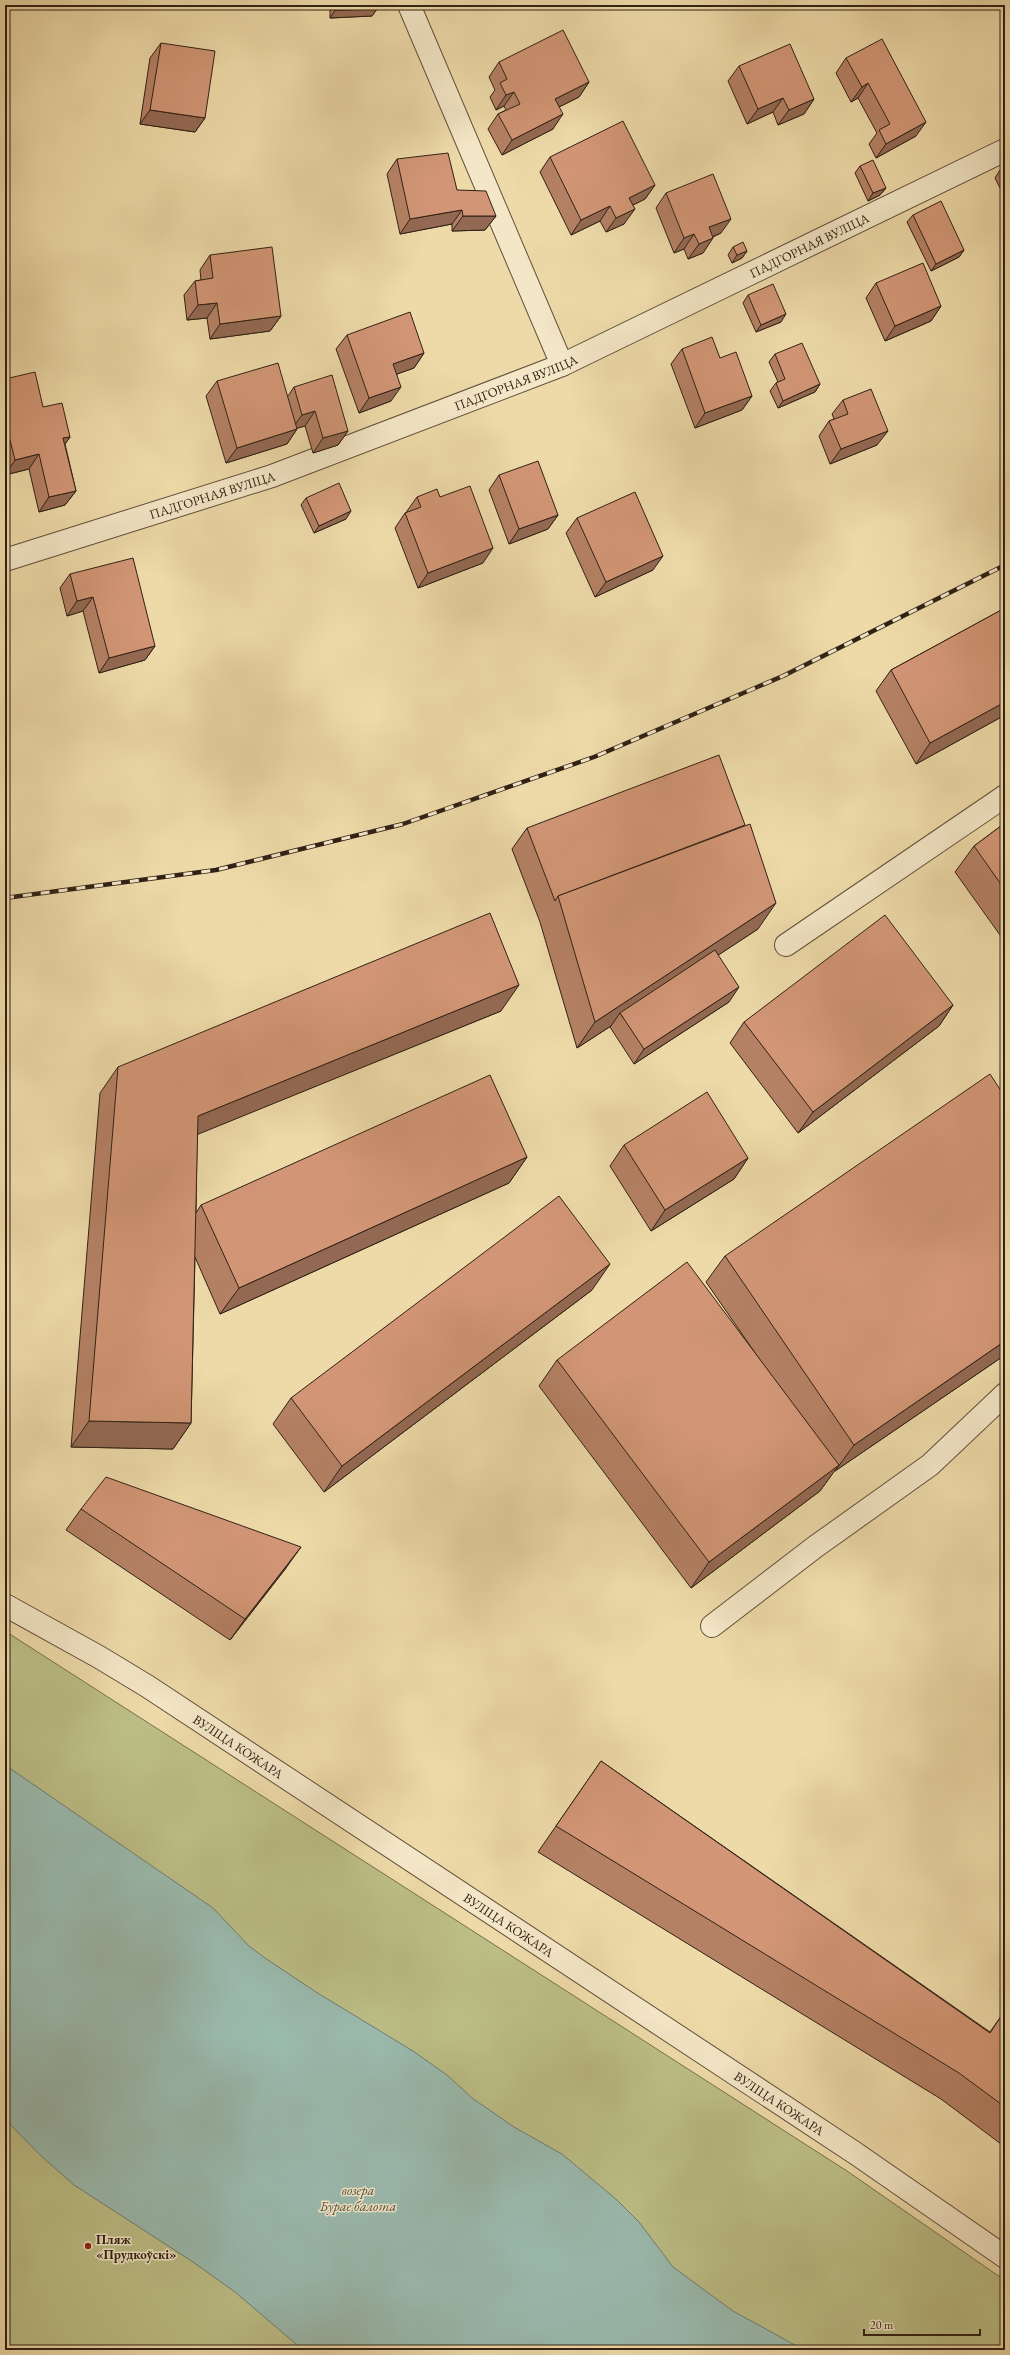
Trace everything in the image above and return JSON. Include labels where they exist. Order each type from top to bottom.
[{"type":"street","points":[[409,5],[562,365]]},
{"type":"street","name":"ПАДГОРНАЯ ВУЛІЦА","points":[[5,560],[272,476],[562,365],[1005,150]]},
{"type":"street","points":[[786,945],[1005,796]]},
{"type":"street","points":[[712,1626],[815,1547],[930,1465],[1005,1394]]},
{"type":"street","name":"ВУЛІЦА КОЖАРА","points":[[5,1605],[99,1657],[147,1686],[855,2153],[1005,2257]]},
{"type":"green space","points":[[5,1631],[847,2171],[1000,2277],[1005,2281],[1005,2350],[5,2350]]},
{"type":"water","name":"возера Бурае балота","points":[[5,1765],[213,1908],[249,1946],[265,1958],[316,1992],[413,2051],[447,2075],[472,2098],[514,2127],[562,2154],[617,2200],[639,2222],[673,2267],[733,2311],[804,2350],[303,2350],[235,2292],[193,2262],[74,2185],[40,2155],[5,2119]]},
{"type":"building","points":[[335,5],[377,5],[377,9],[335,10]]},
{"type":"building","points":[[563,30],[589,82],[555,99],[563,114],[512,140],[498,114],[520,104],[514,92],[506,95],[500,83],[507,79],[499,62]]},
{"type":"building","points":[[882,39],[926,122],[886,144],[879,130],[890,124],[868,83],[862,87],[846,58]]},
{"type":"building","points":[[161,43],[215,51],[205,118],[150,110]]},
{"type":"building","points":[[790,44],[814,99],[789,110],[783,98],[758,109],[739,66]]},
{"type":"building","points":[[623,121],[655,185],[629,198],[635,209],[616,218],[610,206],[581,220],[550,157]]},
{"type":"building","points":[[448,153],[457,190],[486,191],[496,216],[463,216],[462,210],[410,219],[397,159]]},
{"type":"building","points":[[873,160],[886,188],[873,193],[860,166]]},
{"type":"building","points":[[1005,168],[1005,180],[1000,170]]},
{"type":"building","points":[[713,174],[731,219],[709,227],[713,238],[699,244],[694,234],[684,238],[666,193]]},
{"type":"building","points":[[941,201],[964,250],[936,264],[913,215]]},
{"type":"building","points":[[743,242],[747,251],[737,255],[733,247]]},
{"type":"building","points":[[272,247],[281,316],[220,324],[217,303],[198,305],[195,281],[213,278],[210,255]]},
{"type":"building","points":[[923,263],[941,306],[895,326],[876,283]]},
{"type":"building","points":[[773,284],[786,314],[761,325],[748,295]]},
{"type":"building","points":[[410,312],[424,353],[393,364],[401,387],[369,398],[347,335]]},
{"type":"building","points":[[712,337],[720,358],[736,352],[752,396],[705,413],[682,349]]},
{"type":"building","points":[[802,343],[820,384],[783,401],[776,383],[785,379],[775,354]]},
{"type":"building","points":[[278,363],[297,429],[237,448],[217,381]]},
{"type":"building","points":[[35,372],[43,407],[62,403],[70,437],[63,438],[76,491],[49,497],[39,454],[15,460],[5,420],[5,379]]},
{"type":"building","points":[[332,375],[348,431],[323,438],[315,411],[302,415],[294,387]]},
{"type":"building","points":[[871,389],[888,431],[841,449],[829,421],[848,414],[843,400]]},
{"type":"building","points":[[538,461],[558,515],[519,529],[499,475]]},
{"type":"building","points":[[339,483],[351,511],[319,526],[306,498]]},
{"type":"building","points":[[470,486],[493,548],[428,573],[405,513],[421,507],[417,497],[437,489],[440,497]]},
{"type":"building","points":[[635,492],[663,556],[606,582],[577,518]]},
{"type":"building","points":[[133,558],[155,646],[109,658],[93,597],[77,601],[70,574]]},
{"type":"building","points":[[1005,608],[1005,702],[930,743],[891,670]]},
{"type":"building","points":[[719,755],[745,825],[558,896],[555,901],[527,828]]},
{"type":"building","points":[[1005,823],[1005,890],[974,846]]},
{"type":"building","points":[[750,824],[776,903],[595,1022],[558,896]]},
{"type":"building","points":[[490,913],[519,985],[198,1116],[191,1423],[89,1421],[118,1067]]},
{"type":"building","points":[[885,915],[953,1005],[813,1112],[744,1022]]},
{"type":"building","points":[[715,950],[739,987],[644,1049],[620,1013]]},
{"type":"building","points":[[990,1074],[1005,1097],[1005,1341],[854,1445],[725,1256]]},
{"type":"building","points":[[490,1075],[527,1157],[239,1288],[201,1205]]},
{"type":"building","points":[[707,1092],[748,1158],[665,1210],[624,1145]]},
{"type":"building","points":[[559,1196],[610,1264],[342,1466],[291,1398]]},
{"type":"building","points":[[687,1262],[839,1465],[709,1562],[557,1360]]},
{"type":"building","points":[[106,1477],[301,1547],[245,1619],[81,1509]]},
{"type":"building","points":[[601,1761],[990,2033],[1004,2012],[1005,2107],[959,2073],[556,1826]]},
{"type":"railway","points":[[5,898],[216,870],[403,824],[594,757],[783,676],[1005,565]]},
{"type":"place","name":"Пляж «Прудкоўскі»","points":[[88,2246]]}]
